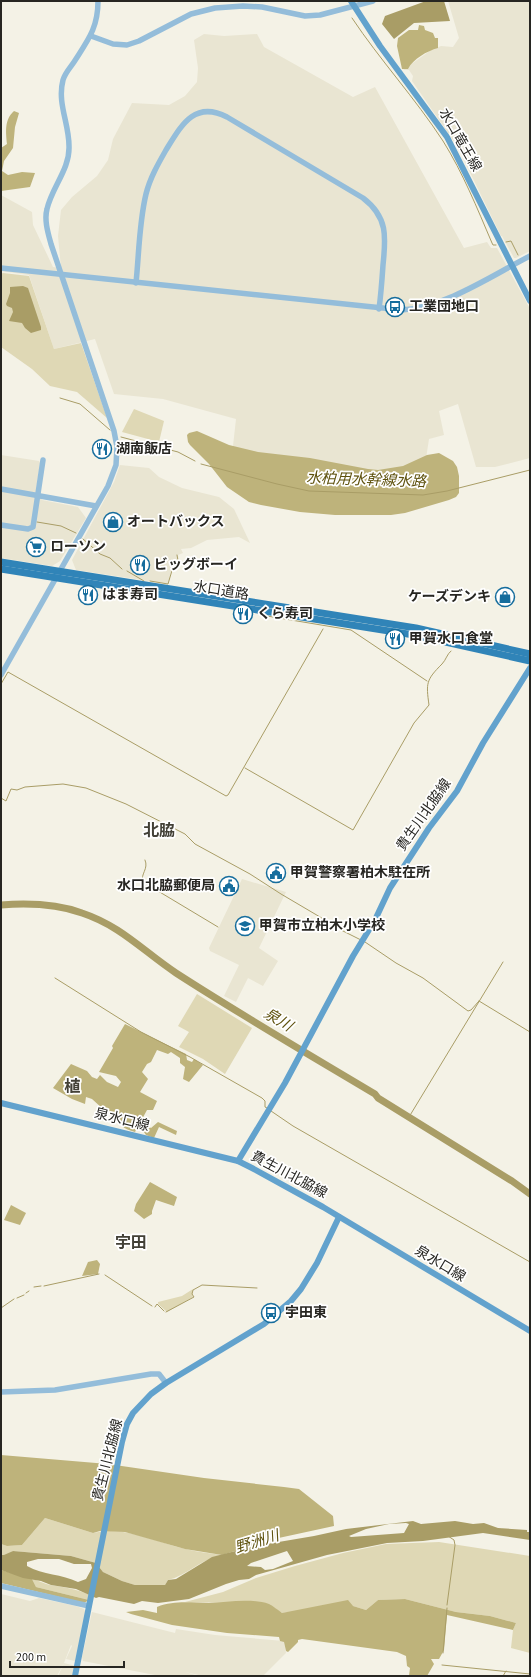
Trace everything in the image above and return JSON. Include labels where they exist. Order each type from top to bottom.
[{"type":"highway","name":"水口道路","points":[[1,562],[58,574],[414,635],[530,661]]},
{"type":"highway","name":"水口道路","points":[[1,568],[58,574],[416,628],[530,654]]},
{"type":"main road","name":"水口竜王線","points":[[353,4],[380,46],[447,137],[530,301]]},
{"type":"main road","name":"貴生川北脇線","points":[[76,1676],[125,1430],[130,1419],[145,1399],[166,1383],[264,1324],[284,1309],[301,1289],[317,1263],[339,1217],[292,1189],[238,1161],[284,1084],[353,956],[375,920],[390,888],[429,828],[457,791],[487,736],[530,668]]},
{"type":"main road","name":"泉水口線","points":[[1,1103],[238,1161]]},
{"type":"main road","name":"泉水口線","points":[[339,1217],[530,1331]]},
{"type":"street","points":[[1,675],[108,486],[116,465],[117,447],[114,431],[48,234],[46,215],[50,201],[64,170],[69,146],[61,99],[61,90],[66,74],[91,36],[96,25],[98,1]]},
{"type":"street","points":[[91,36],[113,44],[127,45],[139,41],[191,14],[215,8],[243,6],[262,7],[305,16],[320,15],[353,4],[373,1]]},
{"type":"street","points":[[136,283],[144,204],[154,171],[183,124],[197,113],[210,112],[227,117],[359,196],[377,212],[386,238],[379,309]]},
{"type":"street","points":[[1,268],[379,309],[412,310],[435,304],[530,256]]},
{"type":"street","points":[[1,525],[32,528],[43,460]]},
{"type":"street","points":[[1,489],[96,506]]},
{"type":"street","points":[[1,1392],[55,1390],[151,1374],[159,1374],[166,1383]]},
{"type":"street","points":[[1,1586],[90,1604]]},
{"type":"shaded area","points":[[426,1],[444,1],[450,21],[414,23],[394,39],[382,24],[385,16]]},
{"type":"shaded area","points":[[448,1],[530,1],[530,251],[516,258],[514,258],[501,236],[457,146],[412,81],[413,76],[409,70],[403,70],[431,50],[441,46],[453,47],[459,38]]},
{"type":"shaded area","points":[[419,25],[424,26],[425,30],[433,33],[435,38],[438,38],[438,48],[421,56],[410,65],[408,69],[402,69],[397,46],[398,38],[409,30],[418,30]]},
{"type":"shaded area","points":[[204,34],[224,36],[257,34],[264,47],[353,97],[375,87],[464,248],[487,242],[491,248],[497,248],[529,307],[530,458],[495,467],[476,467],[458,404],[439,411],[444,435],[429,439],[423,478],[232,455],[236,419],[163,399],[114,394],[95,339],[54,349],[29,275],[1,271],[1,195],[32,212],[33,225],[53,267],[61,268],[58,236],[61,210],[72,197],[97,176],[108,160],[113,139],[132,103],[169,105],[185,96],[197,82],[198,68],[194,40]]},
{"type":"shaded area","points":[[14,111],[19,113],[15,127],[13,148],[4,161],[2,171],[8,175],[22,172],[35,173],[30,187],[1,191],[1,148],[7,144],[7,122]]},
{"type":"shaded area","points":[[1,274],[29,276],[54,349],[81,343],[107,418],[77,392],[50,386],[32,369],[1,347]]},
{"type":"shaded area","points":[[23,286],[28,288],[41,327],[41,330],[31,333],[22,323],[9,321],[13,312],[12,308],[6,304],[10,293],[10,287]]},
{"type":"shaded area","points":[[134,409],[164,421],[159,442],[122,432]]},
{"type":"shaded area","points":[[197,431],[229,445],[258,452],[310,458],[378,470],[403,466],[427,455],[439,453],[453,461],[457,467],[459,476],[459,493],[456,497],[449,500],[405,513],[391,515],[335,515],[300,512],[261,505],[249,502],[227,487],[209,464],[190,445],[187,435]]},
{"type":"shaded area","points":[[1,455],[39,461],[40,463],[36,490],[42,500],[78,507],[86,518],[60,561],[52,566],[1,558]]},
{"type":"shaded area","points":[[120,465],[149,468],[159,477],[182,488],[219,497],[234,509],[250,543],[239,537],[207,540],[191,548],[181,549],[183,553],[178,555],[179,565],[172,567],[168,584],[76,570],[72,560],[114,482]]},
{"type":"shaded area","name":"甲賀市立柏木小学校","points":[[242,879],[286,892],[259,948],[278,961],[263,986],[248,978],[236,1002],[224,996],[239,965],[210,951],[209,948]]},
{"type":"shaded area","points":[[197,994],[252,1028],[225,1074],[203,1059],[179,1047],[189,1032],[178,1026]]},
{"type":"shaded area","points":[[125,1024],[186,1054],[187,1060],[192,1062],[194,1059],[203,1065],[189,1082],[183,1079],[185,1067],[180,1063],[180,1058],[171,1052],[168,1054],[157,1050],[151,1062],[147,1064],[142,1072],[148,1079],[140,1092],[157,1101],[153,1110],[147,1110],[135,1132],[122,1126],[115,1115],[103,1109],[92,1099],[86,1097],[85,1104],[72,1099],[53,1088],[71,1064],[87,1071],[92,1077],[97,1079],[100,1075],[107,1082],[118,1087],[121,1082],[116,1076],[99,1072]]},
{"type":"shaded area","points":[[158,1122],[177,1131],[176,1135],[159,1127],[154,1138],[146,1135],[142,1129],[144,1124],[151,1128]]},
{"type":"shaded area","points":[[150,1182],[177,1197],[174,1206],[156,1200],[152,1214],[144,1219],[134,1211],[136,1204]]},
{"type":"shaded area","points":[[11,1205],[26,1213],[20,1225],[4,1220]]},
{"type":"shaded area","points":[[97,1260],[100,1264],[98,1274],[82,1276],[88,1262]]},
{"type":"shaded area","points":[[193,1289],[193,1297],[167,1312],[158,1304],[158,1302],[182,1296]]},
{"type":"shaded area","points":[[1,1455],[108,1464],[204,1478],[299,1489],[333,1516],[334,1526],[274,1539],[222,1555],[185,1549],[125,1532],[100,1531],[93,1533],[45,1518],[22,1545],[7,1546],[1,1544]]},
{"type":"shaded area","points":[[45,1518],[93,1533],[116,1531],[140,1535],[190,1550],[222,1555],[207,1560],[181,1575],[168,1580],[165,1585],[135,1585],[103,1572],[96,1563],[71,1556],[13,1551],[4,1556],[1,1555],[1,1544],[7,1546],[22,1545]]},
{"type":"shaded area","points":[[413,1521],[421,1524],[455,1521],[473,1524],[484,1523],[498,1528],[527,1530],[527,1532],[530,1532],[530,1540],[483,1533],[423,1541],[387,1543],[327,1555],[256,1575],[249,1579],[226,1584],[189,1599],[158,1603],[142,1601],[134,1604],[99,1597],[96,1598],[76,1589],[23,1578],[1,1570],[1,1555],[13,1551],[71,1556],[96,1563],[103,1572],[122,1581],[135,1585],[165,1585],[168,1580],[176,1579],[212,1557],[255,1546],[346,1529]],"holes":[[[389,1524],[409,1524],[404,1533],[349,1536],[366,1529]],[[287,1551],[293,1561],[273,1569],[265,1570],[261,1567],[247,1566],[251,1563]],[[38,1559],[59,1559],[74,1564],[91,1564],[92,1568],[86,1579],[78,1582],[66,1577],[33,1569],[27,1566],[27,1562]]]},
{"type":"shaded area","points":[[439,1542],[530,1556],[530,1653],[511,1648],[513,1630],[516,1623],[490,1616],[456,1612],[405,1599],[378,1600],[366,1610],[353,1606],[282,1613],[268,1604],[185,1602],[223,1592],[256,1578],[343,1553],[386,1544]]},
{"type":"shaded area","points":[[1,1570],[32,1579],[36,1587],[89,1600],[84,1603],[1,1583]]},
{"type":"shaded area","points":[[32,1579],[85,1593],[90,1595],[89,1600],[36,1587]]},
{"type":"shaded area","points":[[1,1594],[30,1601],[39,1598],[84,1609],[86,1613],[75,1661],[66,1659],[72,1646],[71,1645],[57,1676],[1,1676]]},
{"type":"shaded area","points":[[405,1599],[456,1612],[490,1616],[516,1623],[513,1630],[447,1615],[444,1650],[439,1659],[431,1659],[434,1664],[427,1676],[409,1676],[410,1668],[407,1666],[406,1656],[397,1652],[302,1639],[298,1640],[298,1642],[288,1652],[286,1651],[284,1642],[280,1641],[279,1637],[227,1633],[172,1625],[126,1612],[143,1610],[157,1613],[157,1607],[170,1603],[255,1601],[269,1604],[282,1613],[348,1600],[353,1606],[366,1610],[378,1600]]},
{"type":"shaded area","points":[[92,1612],[175,1633],[176,1629],[215,1635],[284,1641],[286,1653],[263,1676],[203,1676],[185,1672],[199,1676],[160,1676],[83,1661],[82,1657]]},
{"type":"shaded area","points":[[64,1663],[76,1666],[74,1676],[58,1676]]},
{"type":"waterway","points":[[352,18],[443,141],[463,178],[493,245],[496,245]]},
{"type":"waterway","points":[[506,242],[511,241],[518,255]]},
{"type":"waterway","name":"水柏用水幹線水路","points":[[60,398],[80,404],[110,430]]},
{"type":"waterway","name":"水柏用水幹線水路","points":[[121,437],[178,452],[195,461]]},
{"type":"waterway","name":"水柏用水幹線水路","points":[[201,464],[309,491],[423,495],[447,491],[530,470]]},
{"type":"waterway","points":[[37,522],[61,526],[76,533]]},
{"type":"waterway","points":[[83,539],[100,554],[110,558],[122,569]]},
{"type":"waterway","points":[[150,581],[168,584],[173,567],[179,566],[177,555]]},
{"type":"waterway","points":[[127,571],[144,581]]},
{"type":"waterway","points":[[267,616],[351,630],[427,681]]},
{"type":"waterway","points":[[1,684],[8,672],[226,796],[228,795],[323,629]]},
{"type":"waterway","points":[[245,768],[353,830],[414,723],[429,705],[428,682],[451,651]]},
{"type":"waterway","points":[[1,798],[6,801],[11,789],[17,790],[25,787],[63,784],[86,788],[126,804],[185,834],[195,844],[250,874],[337,928],[361,940]]},
{"type":"waterway","points":[[145,860],[146,866],[142,879],[143,882],[218,927]]},
{"type":"waterway","name":"泉川","points":[[1,905],[31,904],[52,906],[72,910],[96,918],[120,932],[176,973],[375,1094],[378,1098],[512,1181],[530,1194]]},
{"type":"waterway","points":[[365,942],[396,963],[423,978],[468,1011],[471,1010],[479,1001]]},
{"type":"waterway","points":[[409,1117],[503,962]]},
{"type":"waterway","points":[[55,978],[141,1032],[190,1057],[262,1098],[265,1101],[265,1107],[267,1108]]},
{"type":"waterway","points":[[479,1001],[530,1032]]},
{"type":"waterway","points":[[271,1111],[293,1126],[530,1262]]},
{"type":"waterway","points":[[44,1286],[99,1274]]},
{"type":"waterway","points":[[105,1275],[152,1306]]},
{"type":"waterway","points":[[166,1312],[194,1297],[192,1294],[193,1290],[202,1285],[257,1288]]},
{"type":"waterway","points":[[34,1287],[41,1286]]},
{"type":"waterway","points":[[17,1298],[24,1295]]},
{"type":"waterway","points":[[1,1308],[14,1299]]},
{"type":"waterway","points":[[155,1307],[157,1304],[164,1311]]},
{"type":"waterway","points":[[447,1605],[455,1545],[454,1540],[448,1536]]},
{"type":"waterway","points":[[443,1653],[447,1608]]},
{"type":"waterway","points":[[442,1665],[530,1674]]},
{"type":"waterway","points":[[503,1676],[506,1671]]},
{"type":"place","name":"工業団地口","points":[[395,307]]},
{"type":"place","name":"湖南飯店","points":[[102,449]]},
{"type":"place","name":"オートバックス","points":[[113,522]]},
{"type":"place","name":"ローソン","points":[[36,547]]},
{"type":"place","name":"ビッグボーイ","points":[[140,565]]},
{"type":"place","name":"はま寿司","points":[[88,595]]},
{"type":"place","name":"ケーズデンキ","points":[[505,597]]},
{"type":"place","name":"くら寿司","points":[[243,614]]},
{"type":"place","name":"甲賀水口食堂","points":[[395,639]]},
{"type":"place","name":"甲賀警察署柏木駐在所","points":[[276,873]]},
{"type":"place","name":"水口北脇郵便局","points":[[229,886]]},
{"type":"place","name":"甲賀市立柏木小学校","points":[[245,926]]},
{"type":"place","name":"宇田東","points":[[271,1313]]},
{"type":"district","name":"北脇","points":[[159,831]]},
{"type":"district","name":"植","points":[[72,1087]]},
{"type":"district","name":"宇田","points":[[131,1243]]},
{"type":"water label","name":"野洲川","points":[[257,1542]]}]
